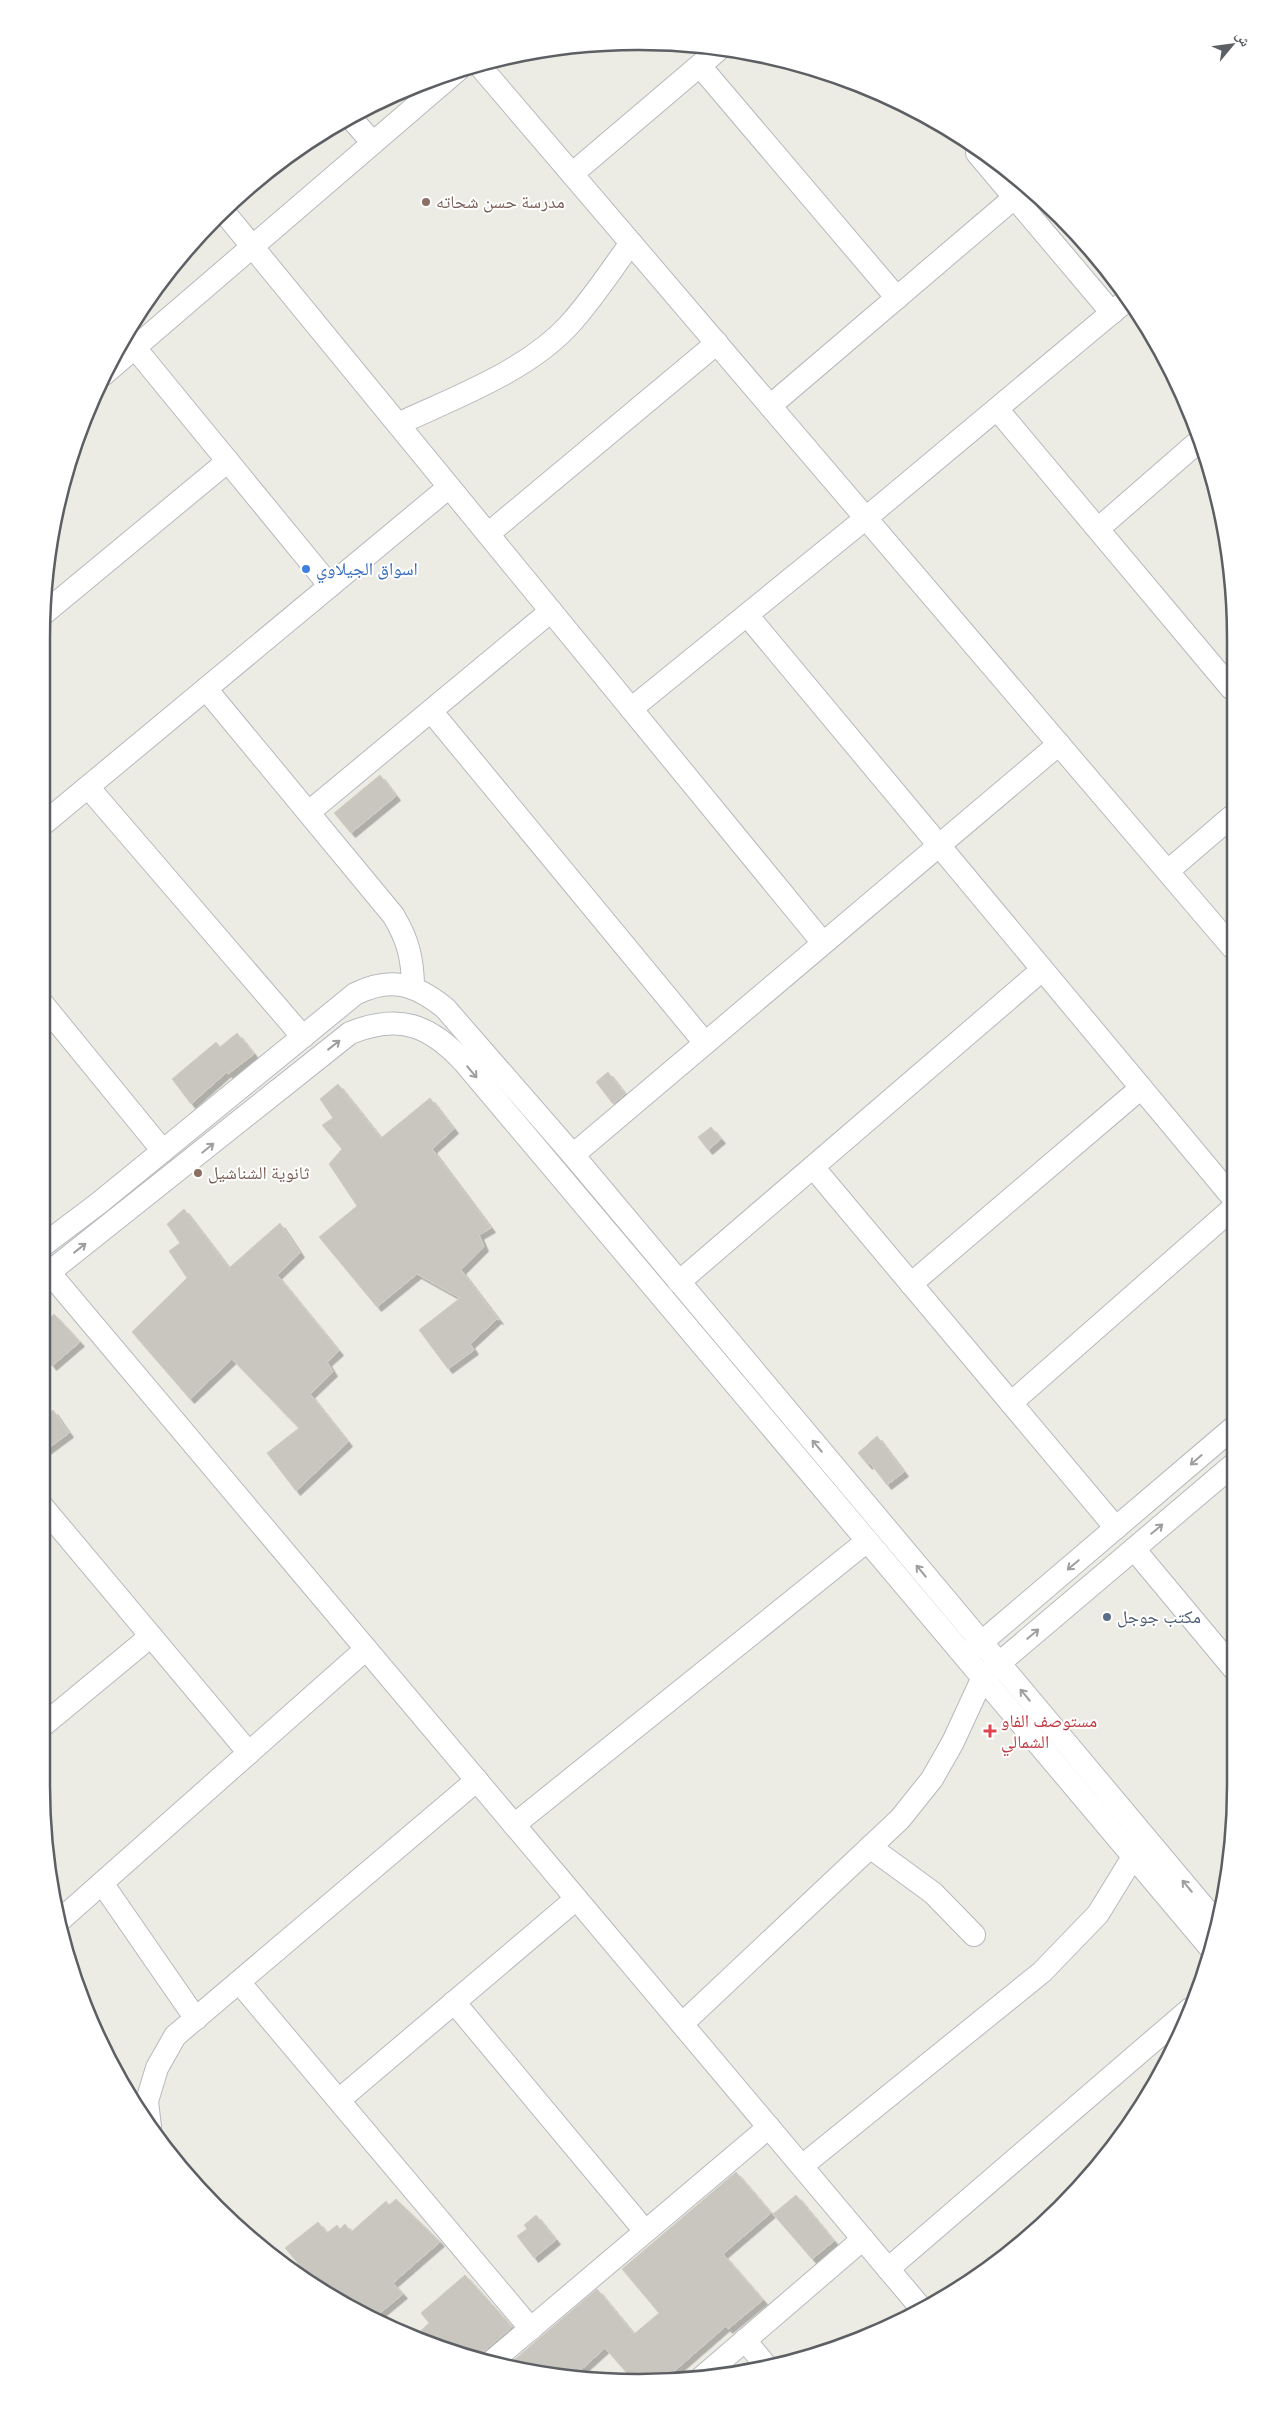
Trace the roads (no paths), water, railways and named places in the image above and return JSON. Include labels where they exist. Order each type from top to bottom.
[{"type":"street","points":[[572,174],[713,55]]},
{"type":"street","points":[[700,66],[897,298]]},
{"type":"street","points":[[485,70],[1227,941]]},
{"type":"street","points":[[330,586],[131,342],[252,246],[442,84]]},
{"type":"street","points":[[355,123],[373,143]]},
{"type":"street","points":[[631,709],[866,518],[1119,306],[1015,198],[988,166]]},
{"type":"street","points":[[770,406],[1015,198]]},
{"type":"street","points":[[228,217],[823,943]]},
{"type":"street","points":[[398,424],[469,391],[531,358],[568,326],[631,243]]},
{"type":"street","points":[[488,534],[717,343]]},
{"type":"street","points":[[997,409],[1227,683]]},
{"type":"street","points":[[1098,529],[1195,446]]},
{"type":"street","points":[[51,608],[228,461]]},
{"type":"street","points":[[50,818],[449,487]]},
{"type":"street","points":[[309,812],[551,611]]},
{"type":"street","points":[[747,615],[1227,1192]]},
{"type":"street","points":[[206,689],[382,900],[403,932],[411,959],[413,988]]},
{"type":"street","points":[[431,711],[705,1043]]},
{"type":"street","points":[[573,1155],[1059,744]]},
{"type":"street","points":[[88,787],[303,1038]]},
{"type":"street","points":[[1168,871],[1227,820]]},
{"type":"street","points":[[680,1282],[1042,970]]},
{"type":"street","points":[[50,1240],[303,1038],[340,1005],[373,985],[392,984],[413,988],[430,996],[445,1008],[573,1155],[680,1282],[973,1650]]},
{"type":"street","points":[[50,1013],[163,1151]]},
{"type":"street","points":[[50,1267],[350,1032],[370,1025],[391,1022],[412,1025],[432,1033],[449,1046],[464,1062],[867,1542],[973,1650],[1212,1917]]},
{"type":"street","points":[[911,1284],[1141,1088]]},
{"type":"street","points":[[813,1167],[1116,1528]]},
{"type":"street","points":[[1011,1403],[1227,1213]]},
{"type":"street","points":[[50,1279],[366,1649],[917,2303]]},
{"type":"street","points":[[973,1650],[1227,1433]]},
{"type":"street","points":[[682,2024],[900,1819],[932,1779],[991,1670],[1227,1470]]},
{"type":"street","points":[[50,1516],[249,1753]]},
{"type":"street","points":[[514,1825],[867,1542]]},
{"type":"street","points":[[1134,1549],[1227,1661]]},
{"type":"street","points":[[50,1719],[150,1636]]},
{"type":"street","points":[[65,1916],[366,1649]]},
{"type":"street","points":[[991,1670],[1133,1857],[1206,1943]]},
{"type":"street","points":[[148,2111],[147,2101],[158,2068],[175,2036],[476,1780]]},
{"type":"street","points":[[870,1847],[933,1894],[974,1935]]},
{"type":"street","points":[[802,2166],[1042,1972],[1098,1914],[1133,1857]]},
{"type":"street","points":[[102,1883],[196,2019]]},
{"type":"street","points":[[339,2100],[576,1899]]},
{"type":"street","points":[[239,1982],[531,2328]]},
{"type":"street","points":[[454,2002],[645,2231]]},
{"type":"street","points":[[888,2269],[1178,2019]]},
{"type":"street","points":[[497,2357],[768,2127]]},
{"type":"street","points":[[711,2369],[864,2240]]},
{"type":"street","points":[[745,2340],[762,2361]]},
{"type":"place","name":"مدرسة حسن شحاته","points":[[426,202]]},
{"type":"place","name":"اسواق الجيلاوي","points":[[306,569]]},
{"type":"place","name":"ثانوية الشناشيل","points":[[198,1173]]},
{"type":"place","name":"مكتب جوجل","points":[[1107,1617]]},
{"type":"place","name":"مستوصف الفاو الشمالي","points":[[990,1731]]}]
